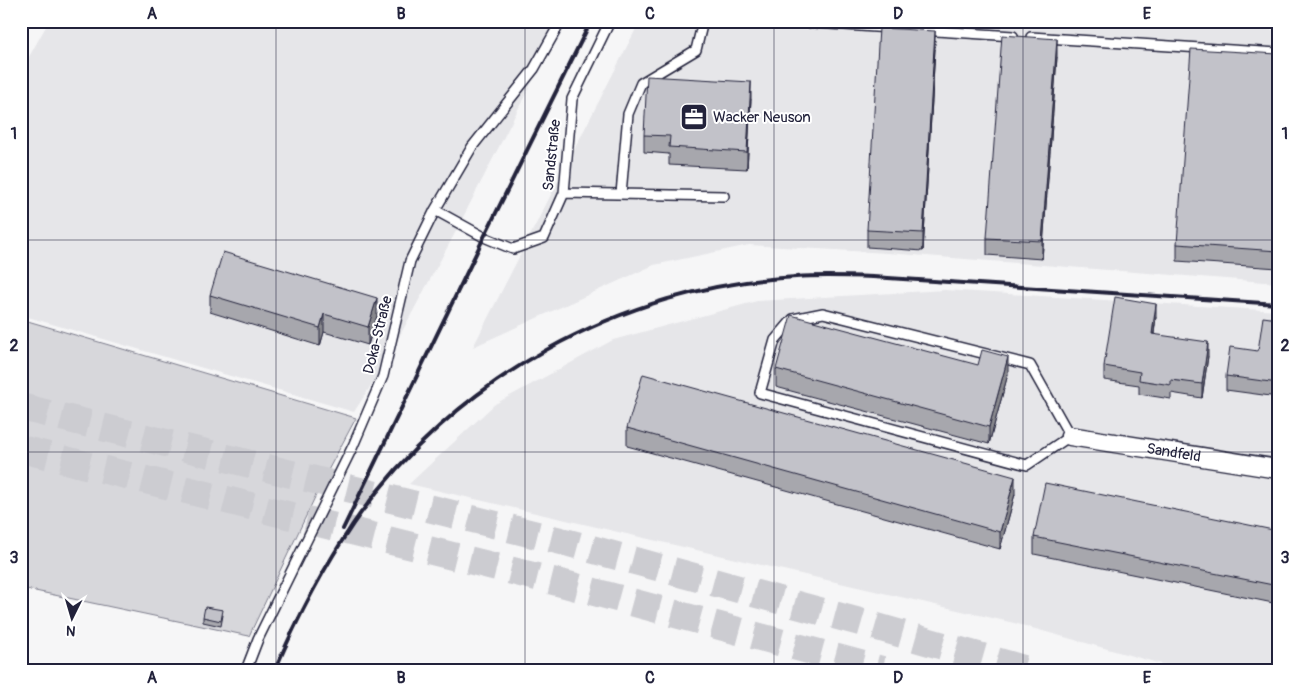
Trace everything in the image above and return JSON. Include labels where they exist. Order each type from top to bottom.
[{"type":"street","name":"Sandfeld","points":[[1070,436],[1278,469]]},
{"type":"lane","name":"Doka-Straße","points":[[246,670],[258,639],[353,446],[383,376],[410,261],[435,210],[472,147],[534,69],[561,21]]},
{"type":"lane","name":"Sandstraße","points":[[435,210],[484,237],[513,248],[544,238],[564,193],[572,99],[610,21]]},
{"type":"lane","points":[[621,194],[628,114],[641,83],[696,50],[703,21]]},
{"type":"lane","points":[[783,21],[1278,53]]},
{"type":"lane","points":[[564,193],[724,196]]},
{"type":"lane","points":[[823,313],[1030,365],[1070,436],[1027,465],[760,393],[775,340],[793,319],[823,313]]},
{"type":"shaded area","points":[[49,21],[563,21],[455,233],[384,365],[354,412],[21,315],[21,71]]},
{"type":"shaded area","points":[[640,21],[1159,21],[1278,30],[1278,283],[887,253],[749,245],[654,265],[473,347]]},
{"type":"shaded area","points":[[945,290],[1278,311],[1278,670],[1183,670],[1014,623],[409,484],[495,404],[613,340],[757,301]]},
{"type":"shaded area","points":[[21,319],[356,418],[326,474],[249,636],[21,588]]},
{"type":"building","points":[[879,28],[935,31],[923,233],[867,230]]},
{"type":"building","points":[[1002,35],[1057,39],[1042,241],[987,238]]},
{"type":"building","points":[[1191,49],[1278,54],[1278,251],[1177,244]]},
{"type":"building","points":[[647,76],[751,82],[747,152],[669,147],[670,136],[644,135]]},
{"type":"building","points":[[223,252],[377,298],[368,327],[324,314],[320,328],[210,295]]},
{"type":"building","points":[[1115,297],[1156,304],[1152,334],[1208,342],[1202,384],[1171,380],[1171,385],[1139,380],[1140,372],[1104,366]]},
{"type":"building","points":[[791,315],[978,365],[982,350],[1008,357],[989,427],[776,369]]},
{"type":"building","points":[[1263,317],[1278,319],[1278,383],[1226,376],[1230,347],[1258,351]]},
{"type":"building","points":[[643,374],[1015,477],[1000,532],[627,428]]},
{"type":"building","points":[[1045,483],[1278,531],[1278,586],[1034,537]]},
{"type":"building","points":[[205,607],[223,610],[221,621],[203,617]]},
{"type":"tunnel","points":[[21,407],[569,543],[860,622],[1027,670]]},
{"type":"tunnel","points":[[21,449],[561,583],[882,670]]},
{"type":"railway","points":[[343,529],[591,21]]},
{"type":"railway","points":[[275,670],[320,577],[353,524],[393,472],[440,426],[491,385],[546,350],[605,321],[667,299],[731,284],[815,276],[873,277],[1278,304]]},
{"type":"place","name":"Wacker Neuson","points":[[694,117]]}]
